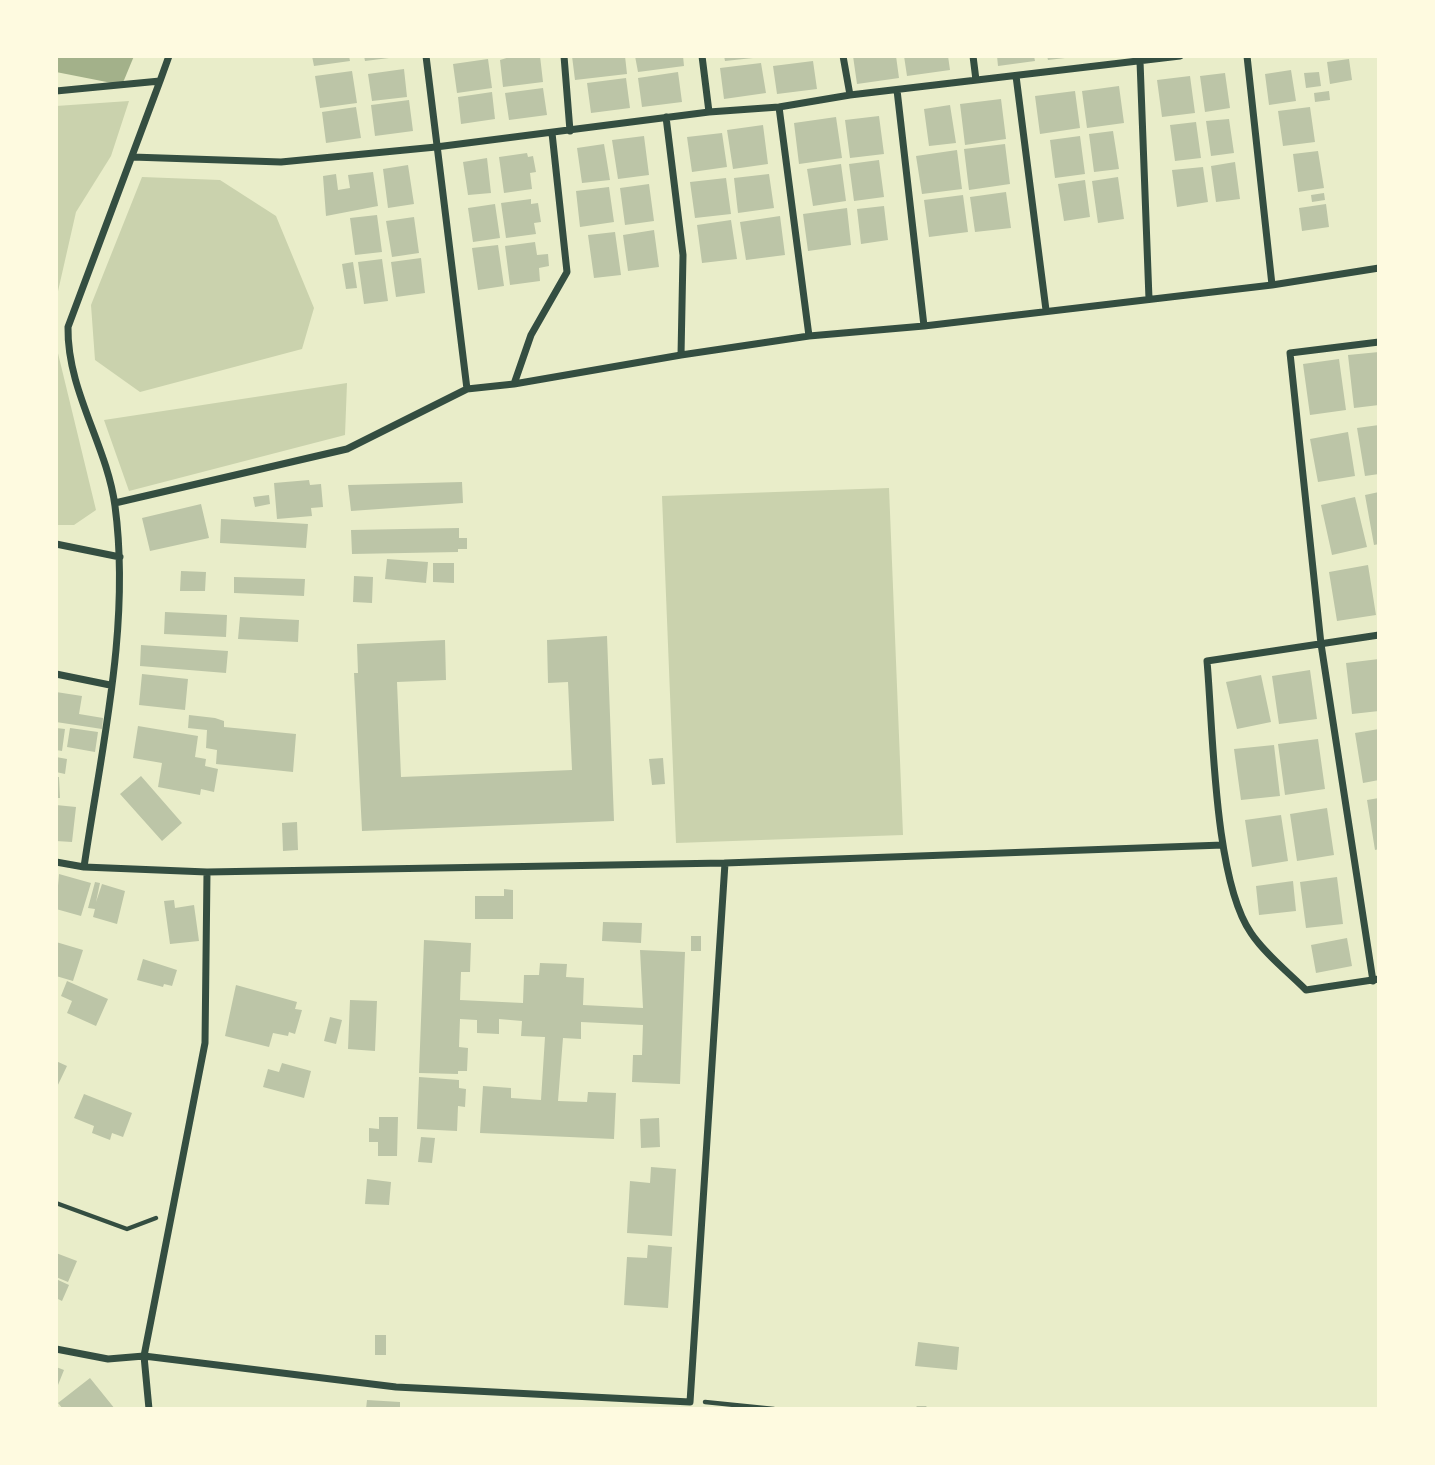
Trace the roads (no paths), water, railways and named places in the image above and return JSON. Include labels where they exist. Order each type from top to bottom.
[{"type":"street","points":[[84,867],[110,685],[120,557],[115,503],[68,355],[68,327],[169,56]]},
{"type":"street","points":[[426,56],[467,389]]},
{"type":"street","points":[[564,56],[570,131]]},
{"type":"street","points":[[702,56],[709,112]]},
{"type":"street","points":[[843,56],[850,95]]},
{"type":"street","points":[[973,56],[976,80]]},
{"type":"street","points":[[132,157],[281,162],[436,147],[709,112],[779,107],[1111,60],[1140,61],[1180,56]]},
{"type":"street","points":[[1247,56],[1272,285]]},
{"type":"street","points":[[1140,61],[1149,299]]},
{"type":"street","points":[[1016,75],[1046,310]]},
{"type":"street","points":[[56,91],[160,81]]},
{"type":"street","points":[[897,90],[924,326]]},
{"type":"street","points":[[779,107],[809,336]]},
{"type":"street","points":[[666,117],[682,256],[681,355]]},
{"type":"street","points":[[514,384],[531,335],[566,272],[552,133]]},
{"type":"street","points":[[115,503],[347,449],[467,389],[514,384],[809,336],[924,326],[1272,285],[1379,268]]},
{"type":"street","points":[[1379,342],[1290,353],[1321,644],[1376,980],[1306,990],[1251,933],[1236,904],[1223,845],[1207,661],[1321,644],[1379,635]]},
{"type":"street","points":[[56,544],[120,557]]},
{"type":"street","points":[[56,674],[110,685]]},
{"type":"street","points":[[56,862],[84,867],[207,872],[725,863],[1223,845]]},
{"type":"street","points":[[56,1349],[108,1359],[144,1356],[396,1387],[690,1402],[725,863]]},
{"type":"street","points":[[149,1409],[144,1356],[169,1213],[205,1043],[207,872]]}]
